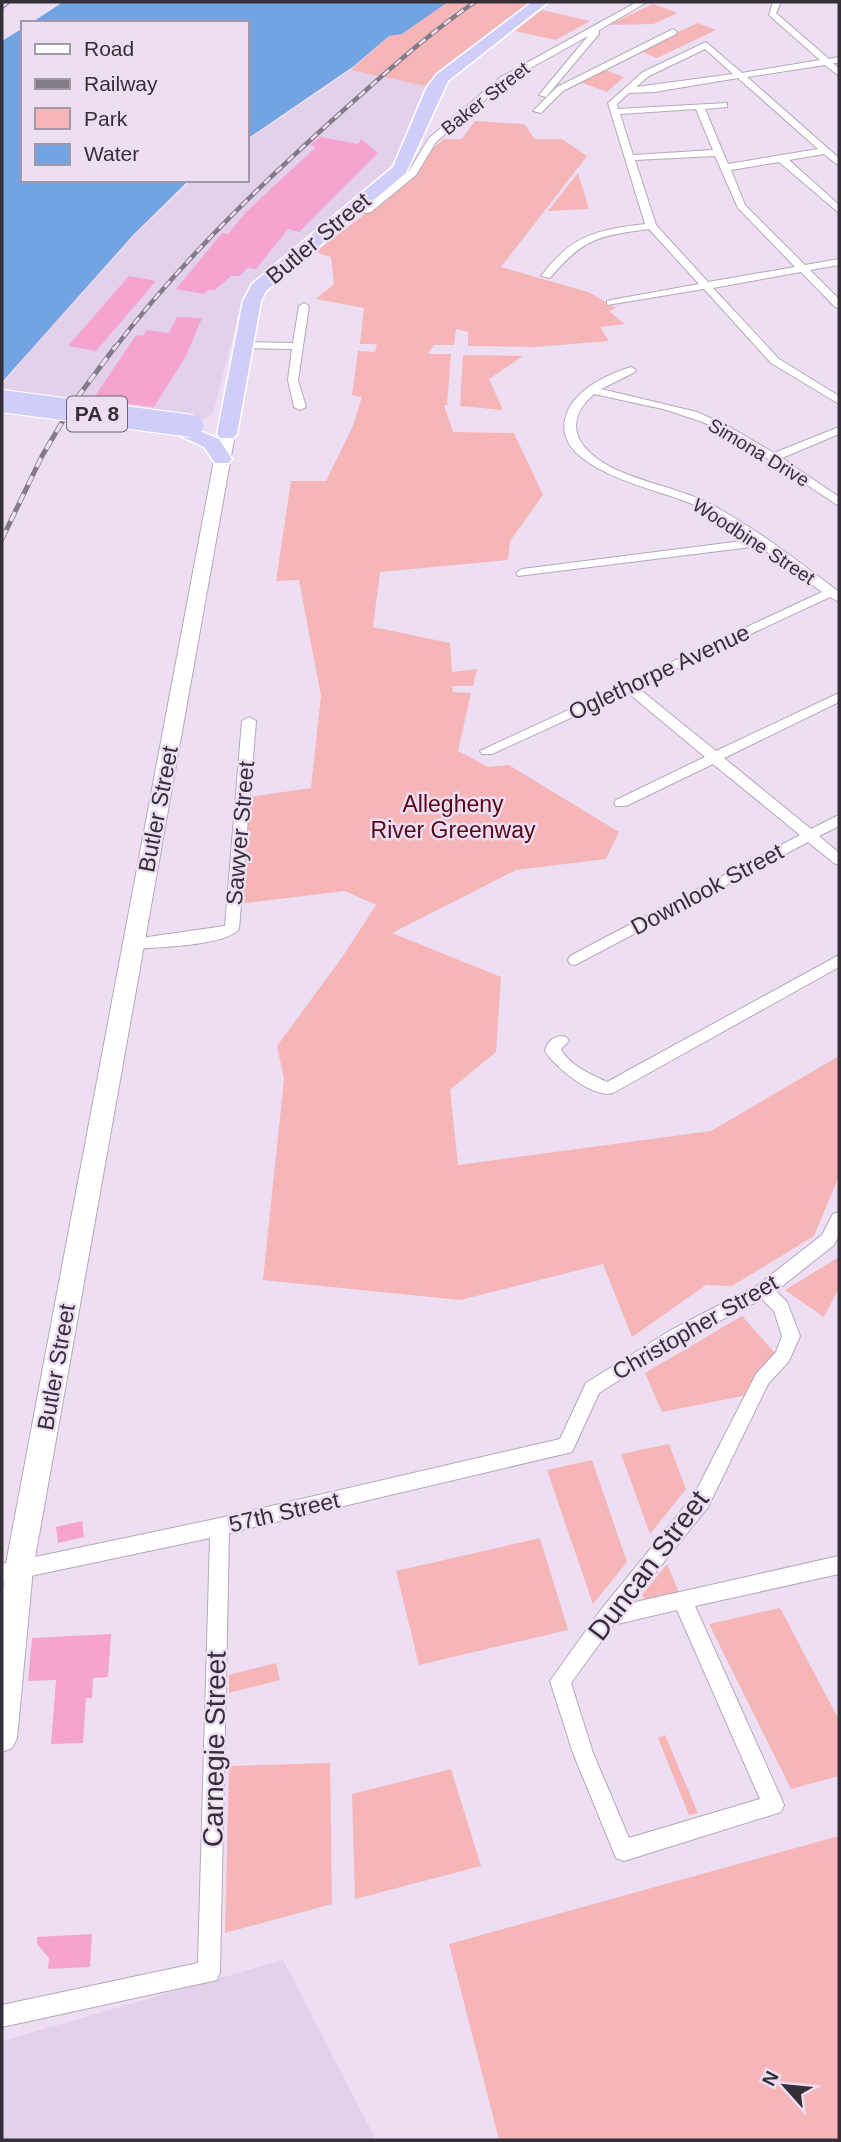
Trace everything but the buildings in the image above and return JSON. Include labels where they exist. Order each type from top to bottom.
[{"type":"highway","name":"Butler Street","points":[[204,430],[232,407],[253,301],[258,288],[402,166],[439,82],[541,2]]},
{"type":"highway","name":"PA 8","points":[[2,401],[204,430]]},
{"type":"highway","name":"PA 8","points":[[2,408],[204,430]]},
{"type":"highway","points":[[204,430],[222,459]]},
{"type":"main road","name":"Butler Street","points":[[2,1738],[10,1571],[134,944],[222,459]]},
{"type":"street","name":"Baker Street","points":[[347,214],[368,210],[413,173],[432,140],[504,79],[643,2]]},
{"type":"street","points":[[777,2],[772,13],[839,73]]},
{"type":"street","points":[[599,24],[595,33],[564,67],[542,97],[538,111],[560,89],[673,32]]},
{"type":"street","points":[[839,163],[706,45],[646,74],[612,103],[651,226],[775,361],[839,401]]},
{"type":"street","points":[[629,90],[654,89],[839,60]]},
{"type":"street","points":[[613,111],[724,105]]},
{"type":"street","points":[[700,108],[741,206],[839,305]]},
{"type":"street","points":[[724,168],[826,151]]},
{"type":"street","points":[[629,158],[718,153]]},
{"type":"street","points":[[781,158],[839,210]]},
{"type":"street","points":[[546,276],[566,250],[578,242],[607,231],[651,226]]},
{"type":"street","points":[[611,303],[839,262]]},
{"type":"street","points":[[300,407],[293,385],[304,306]]},
{"type":"street","points":[[244,345],[298,346]]},
{"type":"street","name":"Woodbine Street","points":[[631,370],[593,391],[578,403],[569,421],[571,435],[579,448],[610,471],[677,493],[706,506],[835,595]]},
{"type":"street","name":"Simona Drive","points":[[593,391],[646,401],[705,419],[774,458],[839,502]]},
{"type":"street","points":[[774,458],[839,430]]},
{"type":"street","points":[[522,573],[759,542]]},
{"type":"street","name":"Oglethorpe Avenue","points":[[487,751],[835,595]]},
{"type":"street","points":[[628,686],[839,860]]},
{"type":"street","points":[[621,803],[839,697]]},
{"type":"street","name":"Sawyer Street","points":[[134,944],[220,934],[232,929],[249,722]]},
{"type":"street","name":"Downlook Street","points":[[575,960],[839,820]]},
{"type":"street","points":[[561,1041],[554,1046],[560,1060],[587,1080],[607,1089],[839,960]]},
{"type":"street","name":"Christopher Street","points":[[566,1446],[592,1388],[677,1335],[764,1290],[828,1240],[839,1219]]},
{"type":"street","name":"Duncan Street","points":[[682,1600],[774,1805],[624,1850],[583,1754],[560,1681],[607,1617],[701,1501],[762,1378],[783,1356],[791,1336],[781,1307],[764,1290]]},
{"type":"street","name":"57th Street","points":[[10,1571],[220,1527],[566,1446]]},
{"type":"street","name":"Carnegie Street","points":[[2,2016],[209,1972],[220,1527]]},
{"type":"street","points":[[607,1617],[839,1565]]},
{"type":"shaded area","points":[[351,70],[425,86],[394,161],[387,171],[250,285],[239,312],[213,414],[200,420],[2,396],[2,385],[27,355],[136,234],[190,182],[248,182],[248,140]]},
{"type":"shaded area","points":[[283,1960],[376,2140],[2,2140],[2,2041]]},
{"type":"green space","points":[[448,2],[530,2],[441,69],[425,86],[351,70],[389,36],[402,34]]},
{"type":"green space","points":[[653,4],[678,13],[653,24],[608,25]]},
{"type":"green space","points":[[542,10],[590,21],[556,40],[515,31]]},
{"type":"green space","points":[[698,23],[716,30],[657,58],[638,50]]},
{"type":"green space","points":[[600,68],[624,77],[607,92],[575,80]]},
{"type":"green space","name":"Allegheny River Greenway","points":[[475,121],[524,124],[535,139],[562,139],[587,156],[501,267],[588,292],[616,308],[609,311],[625,324],[600,327],[609,341],[536,347],[468,346],[468,332],[456,329],[454,345],[434,345],[428,354],[451,354],[447,405],[444,405],[453,432],[514,433],[543,495],[510,541],[508,560],[380,572],[373,627],[450,643],[452,672],[477,669],[473,686],[452,686],[453,692],[471,693],[458,751],[488,767],[509,765],[619,832],[606,859],[516,870],[392,933],[501,977],[496,1052],[450,1090],[458,1165],[711,1131],[839,1056],[839,1176],[814,1236],[732,1286],[706,1285],[632,1337],[603,1264],[460,1300],[263,1280],[284,1079],[277,1046],[343,956],[376,905],[345,891],[238,904],[248,797],[311,788],[321,696],[299,580],[276,581],[291,481],[326,481],[353,426],[362,397],[352,395],[358,351],[375,352],[377,344],[360,344],[364,308],[316,299],[334,284],[331,257],[315,252],[389,196],[426,154],[444,139],[462,139]]},
{"type":"green space","points":[[578,173],[589,209],[548,211]]},
{"type":"green space","points":[[463,355],[523,356],[489,379],[503,410],[460,406]]},
{"type":"green space","points":[[839,1257],[839,1288],[824,1317],[785,1290]]},
{"type":"green space","points":[[742,1316],[775,1353],[748,1395],[662,1412],[645,1373]]},
{"type":"green space","points":[[669,1444],[686,1489],[650,1534],[621,1454]]},
{"type":"green space","points":[[592,1460],[627,1562],[593,1604],[547,1470]]},
{"type":"green space","points":[[540,1538],[568,1630],[419,1665],[396,1571]]},
{"type":"green space","points":[[667,1564],[680,1595],[646,1600],[642,1595]]},
{"type":"green space","points":[[780,1608],[839,1720],[839,1776],[791,1789],[709,1624]]},
{"type":"green space","points":[[276,1663],[280,1680],[229,1693],[229,1675]]},
{"type":"green space","points":[[665,1735],[698,1813],[689,1815],[658,1738]]},
{"type":"green space","points":[[330,1763],[332,1904],[225,1933],[229,1766]]},
{"type":"green space","points":[[451,1769],[481,1866],[355,1899],[352,1794]]},
{"type":"green space","points":[[839,1836],[839,2140],[499,2140],[449,1944]]},
{"type":"water","points":[[63,2],[448,2],[402,34],[389,36],[354,66],[248,138],[248,21],[34,21]]},
{"type":"water","points":[[21,29],[21,182],[187,182],[134,234],[2,382],[2,41]]},
{"type":"railway","points":[[2,7],[8,2]]},
{"type":"railway","points":[[114,349],[167,284],[255,193],[394,66],[475,2]]},
{"type":"railway","points":[[2,539],[42,456],[74,402],[115,347]]}]
